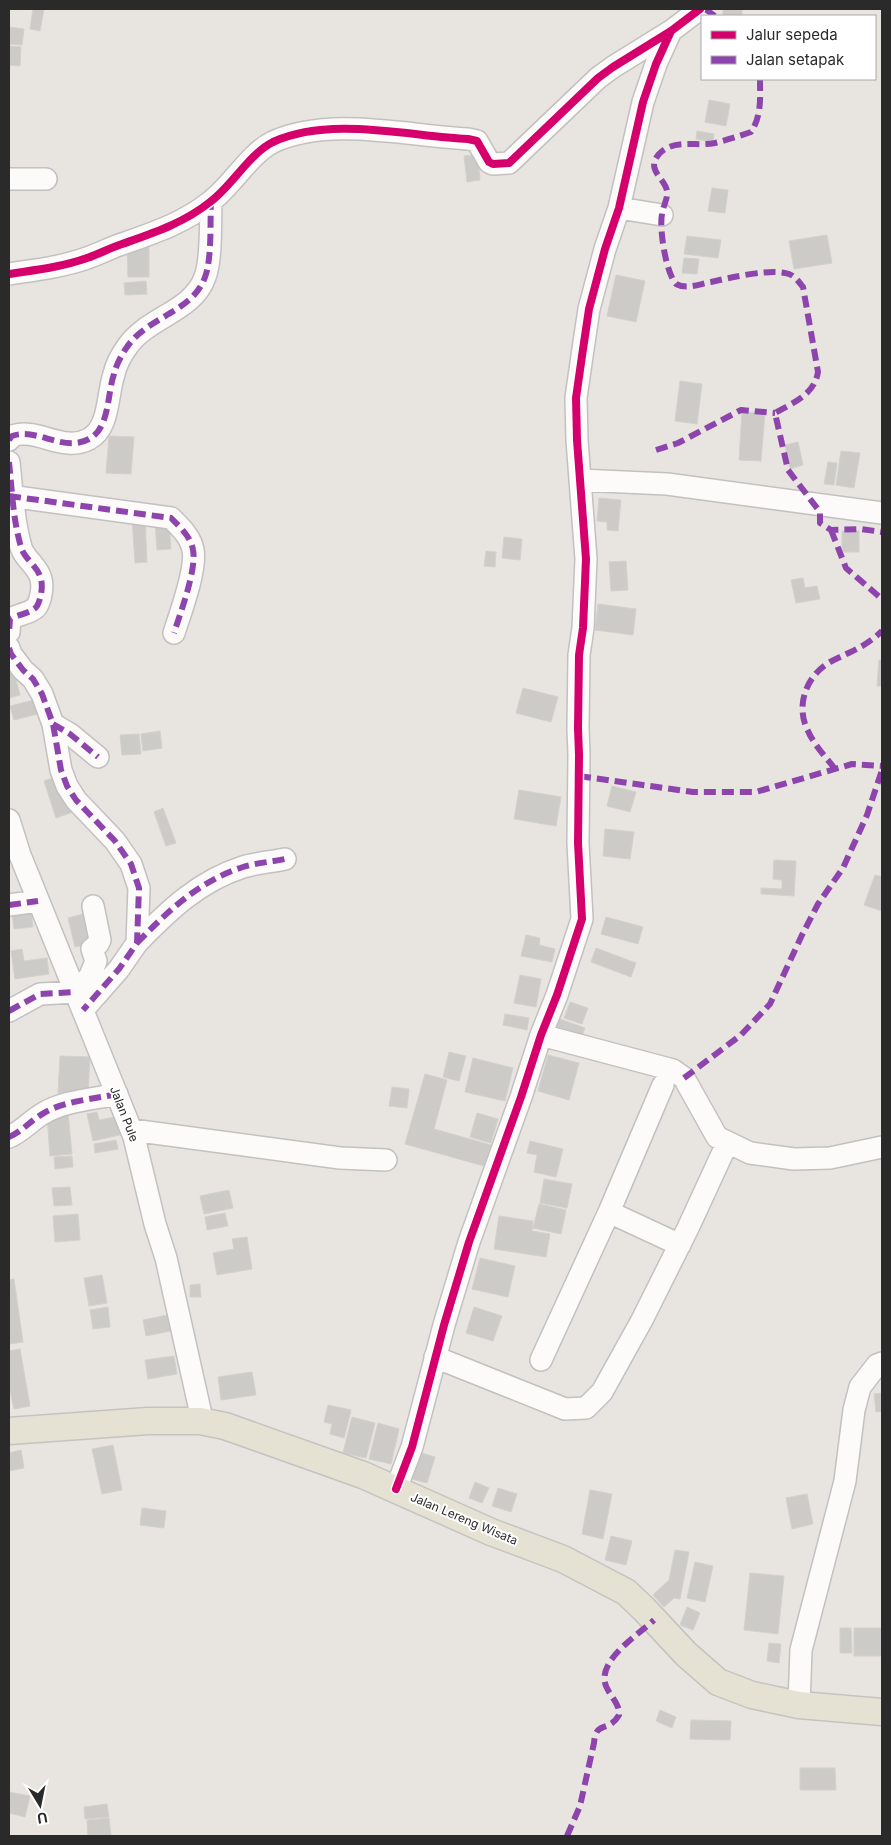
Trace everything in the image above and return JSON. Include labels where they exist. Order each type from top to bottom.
[{"type":"main road","name":"Jalan Lereng Wisata","points":[[9,1431],[148,1421],[200,1420],[226,1426],[325,1460],[396,1489],[491,1532],[563,1559],[626,1592],[686,1654],[718,1682],[752,1695],[799,1705],[882,1712]]},
{"type":"street","points":[[9,274],[46,269],[86,259],[175,224],[211,202],[272,142],[298,134],[329,129],[383,130],[468,138],[477,141],[489,162],[494,164],[509,163],[598,78],[700,9]]},
{"type":"street","points":[[396,1489],[412,1448],[435,1357],[469,1242],[522,1098],[541,1035],[557,995],[582,919],[578,843],[578,728],[579,655],[583,628],[586,559],[576,398],[589,309],[605,249],[619,208],[643,102],[670,31]]},
{"type":"street","points":[[9,179],[46,179]]},
{"type":"street","points":[[9,440],[12,436],[26,434],[73,444],[88,439],[98,432],[103,423],[114,372],[128,346],[147,327],[196,295],[205,277],[209,251],[211,202]]},
{"type":"street","points":[[619,208],[662,215]]},
{"type":"street","points":[[9,462],[10,496],[22,550],[38,571],[42,588],[37,607],[33,611],[10,619],[9,632]]},
{"type":"street","points":[[580,480],[667,484],[882,512]]},
{"type":"street","points":[[10,496],[171,518],[182,528],[190,540],[194,558],[186,594],[174,633]]},
{"type":"street","points":[[9,648],[11,654],[23,670],[38,686],[53,724],[61,770],[67,786],[76,800],[116,841],[131,864],[139,888],[136,943]]},
{"type":"street","points":[[53,724],[70,734],[98,757]]},
{"type":"street","name":"Jalan Pule","points":[[9,820],[38,901],[132,1130],[186,1342],[200,1410],[200,1420]]},
{"type":"street","points":[[9,1010],[40,994],[80,1001],[119,969],[136,943],[177,903],[203,885],[242,868],[285,859]]},
{"type":"street","points":[[9,905],[38,901]]},
{"type":"street","points":[[80,1001],[96,961],[92,948],[100,940],[93,906]]},
{"type":"street","points":[[541,1035],[673,1070],[684,1078],[717,1137],[750,1153],[794,1159],[830,1158],[882,1147]]},
{"type":"street","points":[[541,1360],[609,1212],[663,1085]]},
{"type":"street","points":[[9,1137],[18,1133],[45,1112],[68,1104],[116,1094]]},
{"type":"street","points":[[132,1130],[340,1158],[386,1160]]},
{"type":"street","points":[[435,1357],[565,1409],[586,1408],[602,1392],[680,1245],[724,1150]]},
{"type":"street","points":[[609,1212],[680,1245]]},
{"type":"street","points":[[799,1705],[801,1650],[845,1481],[854,1410],[860,1387],[877,1365],[882,1363]]},
{"type":"building","points":[[33,9],[44,9],[40,31],[30,29]]},
{"type":"building","points":[[723,9],[742,9],[742,15],[723,15]]},
{"type":"building","points":[[9,27],[24,29],[22,45],[9,44]]},
{"type":"building","points":[[9,46],[21,47],[20,66],[9,65]]},
{"type":"building","points":[[709,100],[730,104],[726,126],[705,122]]},
{"type":"building","points":[[697,131],[714,134],[713,142],[696,139]]},
{"type":"building","points":[[478,155],[480,180],[467,182],[464,156]]},
{"type":"building","points":[[712,188],[728,190],[725,213],[708,211]]},
{"type":"building","points":[[827,235],[832,263],[794,269],[789,241]]},
{"type":"building","points":[[687,236],[721,240],[718,258],[684,254]]},
{"type":"building","points":[[127,246],[149,246],[149,277],[128,277]]},
{"type":"building","points":[[684,258],[699,259],[697,274],[682,273]]},
{"type":"building","points":[[616,275],[645,281],[636,322],[607,316]]},
{"type":"building","points":[[146,281],[147,294],[125,295],[124,283]]},
{"type":"building","points":[[680,381],[702,384],[697,424],[675,421]]},
{"type":"building","points":[[742,412],[765,413],[761,461],[739,460]]},
{"type":"building","points":[[109,436],[134,437],[131,474],[106,473]]},
{"type":"building","points":[[798,442],[803,465],[790,469],[785,445]]},
{"type":"building","points":[[841,451],[860,453],[854,488],[836,485]]},
{"type":"building","points":[[828,462],[837,463],[834,485],[824,484]]},
{"type":"building","points":[[599,498],[621,500],[618,531],[607,530],[607,522],[597,521]]},
{"type":"building","points":[[132,518],[145,518],[147,562],[135,563]]},
{"type":"building","points":[[155,522],[169,522],[171,549],[157,550]]},
{"type":"building","points":[[842,531],[859,531],[859,552],[842,552]]},
{"type":"building","points":[[504,537],[522,539],[520,560],[502,558]]},
{"type":"building","points":[[486,551],[496,552],[495,567],[484,566]]},
{"type":"building","points":[[626,561],[628,590],[611,591],[609,562]]},
{"type":"building","points":[[803,578],[805,588],[817,586],[820,599],[796,603],[791,580]]},
{"type":"building","points":[[598,604],[636,609],[633,635],[595,630]]},
{"type":"building","points":[[879,660],[882,660],[882,686],[877,686]]},
{"type":"building","points":[[13,669],[20,695],[9,698],[9,670]]},
{"type":"building","points":[[523,688],[558,697],[551,722],[516,713]]},
{"type":"building","points":[[34,700],[38,714],[14,720],[10,706]]},
{"type":"building","points":[[160,731],[162,748],[143,751],[141,734]]},
{"type":"building","points":[[139,734],[141,754],[122,755],[120,735]]},
{"type":"building","points":[[61,775],[73,812],[56,818],[44,781]]},
{"type":"building","points":[[612,786],[636,792],[630,812],[607,806]]},
{"type":"building","points":[[519,790],[561,797],[556,826],[514,819]]},
{"type":"building","points":[[163,808],[176,843],[166,846],[154,812]]},
{"type":"building","points":[[605,829],[634,832],[630,859],[603,856]]},
{"type":"building","points":[[774,860],[796,861],[794,896],[761,894],[761,888],[782,889],[782,880],[773,879]]},
{"type":"building","points":[[875,875],[882,877],[882,911],[864,905]]},
{"type":"building","points":[[31,909],[33,927],[14,929],[12,911]]},
{"type":"building","points":[[87,913],[94,943],[75,947],[68,918]]},
{"type":"building","points":[[606,917],[643,927],[638,944],[601,934]]},
{"type":"building","points":[[526,935],[540,938],[539,945],[555,949],[552,962],[521,956]]},
{"type":"building","points":[[596,948],[636,963],[631,977],[591,962]]},
{"type":"building","points":[[22,949],[24,961],[47,958],[49,974],[15,979],[11,951]]},
{"type":"building","points":[[520,975],[541,979],[536,1007],[514,1003]]},
{"type":"building","points":[[570,1002],[588,1008],[582,1024],[564,1018]]},
{"type":"building","points":[[505,1014],[529,1018],[527,1030],[503,1025]]},
{"type":"building","points":[[557,1018],[585,1028],[580,1041],[552,1031]]},
{"type":"building","points":[[449,1052],[466,1056],[459,1081],[443,1077]]},
{"type":"building","points":[[548,1055],[579,1063],[569,1100],[538,1091]]},
{"type":"building","points":[[60,1056],[90,1057],[88,1095],[58,1093]]},
{"type":"building","points":[[473,1058],[513,1068],[505,1101],[465,1092]]},
{"type":"building","points":[[425,1074],[447,1080],[434,1129],[491,1145],[484,1166],[405,1144]]},
{"type":"building","points":[[392,1087],[409,1089],[407,1108],[389,1106]]},
{"type":"building","points":[[97,1112],[99,1120],[120,1116],[124,1134],[93,1141],[87,1114]]},
{"type":"building","points":[[68,1113],[72,1154],[50,1156],[47,1115]]},
{"type":"building","points":[[477,1113],[498,1119],[491,1143],[470,1137]]},
{"type":"building","points":[[116,1140],[118,1149],[95,1153],[94,1144]]},
{"type":"building","points":[[530,1141],[563,1149],[556,1177],[534,1172],[537,1155],[527,1153]]},
{"type":"building","points":[[72,1156],[73,1167],[55,1169],[54,1157]]},
{"type":"building","points":[[544,1179],[572,1184],[567,1208],[540,1203]]},
{"type":"building","points":[[70,1187],[72,1205],[54,1206],[52,1188]]},
{"type":"building","points":[[229,1190],[233,1208],[204,1214],[200,1196]]},
{"type":"building","points":[[539,1204],[566,1210],[561,1234],[533,1228]]},
{"type":"building","points":[[225,1213],[228,1226],[207,1230],[205,1217]]},
{"type":"building","points":[[78,1214],[80,1240],[55,1242],[53,1216]]},
{"type":"building","points":[[499,1216],[533,1221],[532,1231],[550,1234],[546,1257],[494,1249]]},
{"type":"building","points":[[247,1237],[252,1269],[217,1275],[213,1253],[234,1249],[232,1239]]},
{"type":"building","points":[[480,1258],[515,1266],[508,1297],[472,1289]]},
{"type":"building","points":[[102,1275],[107,1303],[89,1306],[84,1278]]},
{"type":"building","points":[[14,1279],[23,1342],[10,1344],[9,1280]]},
{"type":"building","points":[[200,1284],[201,1297],[190,1297],[190,1285]]},
{"type":"building","points":[[108,1307],[110,1327],[93,1329],[90,1310]]},
{"type":"building","points":[[474,1307],[502,1316],[493,1341],[466,1333]]},
{"type":"building","points":[[168,1315],[171,1331],[146,1336],[143,1320]]},
{"type":"building","points":[[20,1349],[30,1406],[14,1409],[9,1386],[9,1351]]},
{"type":"building","points":[[174,1356],[177,1374],[148,1379],[145,1360]]},
{"type":"building","points":[[252,1372],[256,1395],[221,1400],[218,1377]]},
{"type":"building","points":[[882,1393],[882,1411],[876,1412],[874,1394]]},
{"type":"building","points":[[328,1405],[351,1410],[344,1438],[330,1434],[332,1424],[324,1422]]},
{"type":"building","points":[[352,1417],[375,1423],[366,1458],[343,1453]]},
{"type":"building","points":[[378,1423],[399,1429],[391,1464],[369,1459]]},
{"type":"building","points":[[113,1445],[122,1490],[102,1494],[92,1449]]},
{"type":"building","points":[[21,1450],[24,1468],[9,1471],[9,1453]]},
{"type":"building","points":[[415,1451],[435,1457],[427,1483],[408,1478]]},
{"type":"building","points":[[475,1482],[489,1488],[482,1503],[469,1498]]},
{"type":"building","points":[[498,1488],[517,1494],[511,1512],[492,1506]]},
{"type":"building","points":[[590,1490],[612,1494],[603,1539],[582,1534]]},
{"type":"building","points":[[807,1494],[813,1524],[792,1529],[786,1498]]},
{"type":"building","points":[[142,1508],[166,1511],[164,1528],[140,1525]]},
{"type":"building","points":[[611,1536],[632,1541],[626,1565],[605,1560]]},
{"type":"building","points":[[675,1550],[689,1552],[680,1599],[674,1598],[664,1607],[653,1595],[669,1580]]},
{"type":"building","points":[[695,1562],[713,1566],[705,1602],[687,1598]]},
{"type":"building","points":[[750,1573],[784,1576],[778,1634],[744,1630]]},
{"type":"building","points":[[687,1607],[700,1613],[693,1630],[680,1625]]},
{"type":"building","points":[[840,1628],[851,1628],[852,1653],[840,1653]]},
{"type":"building","points":[[854,1628],[882,1628],[882,1656],[854,1656]]},
{"type":"building","points":[[769,1643],[781,1644],[779,1663],[767,1661]]},
{"type":"building","points":[[660,1710],[676,1717],[672,1728],[656,1721]]},
{"type":"building","points":[[691,1720],[731,1721],[730,1740],[690,1739]]},
{"type":"building","points":[[800,1768],[835,1768],[836,1790],[800,1790]]},
{"type":"building","points":[[9,1792],[30,1796],[25,1817],[9,1813]]},
{"type":"building","points":[[107,1804],[109,1817],[85,1819],[84,1807]]},
{"type":"building","points":[[109,1818],[111,1836],[88,1836],[87,1820]]},
{"type":"marked path","points":[[705,9],[714,15]]},
{"type":"marked path","points":[[760,80],[759,113],[751,132],[715,143],[672,146],[665,149],[655,160],[655,169],[666,186],[667,191],[661,221],[666,261],[672,278],[680,286],[693,286],[748,274],[769,272],[785,273],[796,278],[803,287],[818,372],[816,380],[808,392],[775,413],[788,470],[820,512],[820,523],[831,530],[861,529],[882,532]]},
{"type":"marked path","points":[[9,440],[12,436],[21,434],[60,442],[79,443],[96,434],[101,427],[107,410],[116,367],[127,347],[146,328],[191,298],[199,289],[205,277],[210,251],[211,202]]},
{"type":"marked path","points":[[656,450],[678,443],[741,410],[775,413]]},
{"type":"marked path","points":[[9,462],[18,537],[25,555],[39,574],[42,586],[37,606],[29,612],[10,619],[9,632]]},
{"type":"marked path","points":[[9,496],[171,518],[190,541],[194,558],[187,592],[174,633]]},
{"type":"marked path","points":[[831,530],[846,568],[882,599]]},
{"type":"marked path","points":[[835,769],[813,741],[804,721],[803,702],[805,692],[809,683],[822,668],[863,645],[882,631]]},
{"type":"marked path","points":[[9,648],[11,654],[23,670],[33,679],[42,694],[53,724],[61,770],[67,786],[76,800],[115,841],[131,864],[139,888],[137,943],[119,969],[83,1010]]},
{"type":"marked path","points":[[53,724],[70,734],[98,757]]},
{"type":"marked path","points":[[579,776],[693,792],[756,792],[852,764],[882,766]]},
{"type":"marked path","points":[[684,1078],[741,1035],[770,1004],[818,904],[843,868],[867,815],[882,770]]},
{"type":"marked path","points":[[137,943],[185,898],[212,880],[253,864],[285,859]]},
{"type":"marked path","points":[[9,905],[38,901]]},
{"type":"marked path","points":[[9,1011],[40,994],[76,992]]},
{"type":"marked path","points":[[9,1137],[52,1109],[70,1103],[117,1094]]},
{"type":"marked path","points":[[567,1836],[580,1806],[597,1731],[611,1724],[619,1715],[616,1704],[606,1686],[607,1667],[620,1649],[654,1620]]},
{"type":"cycle path","points":[[396,1489],[412,1447],[444,1325],[469,1242],[582,919],[578,843],[578,728],[579,655],[583,628],[586,559],[577,440],[576,398],[589,309],[605,249],[619,208],[643,102],[656,64],[671,31],[700,9]]},
{"type":"cycle path","points":[[9,274],[78,261],[179,222],[200,209],[226,188],[248,162],[264,147],[295,134],[319,130],[344,129],[468,139],[477,141],[489,162],[493,164],[509,163],[598,78],[671,31]]}]
